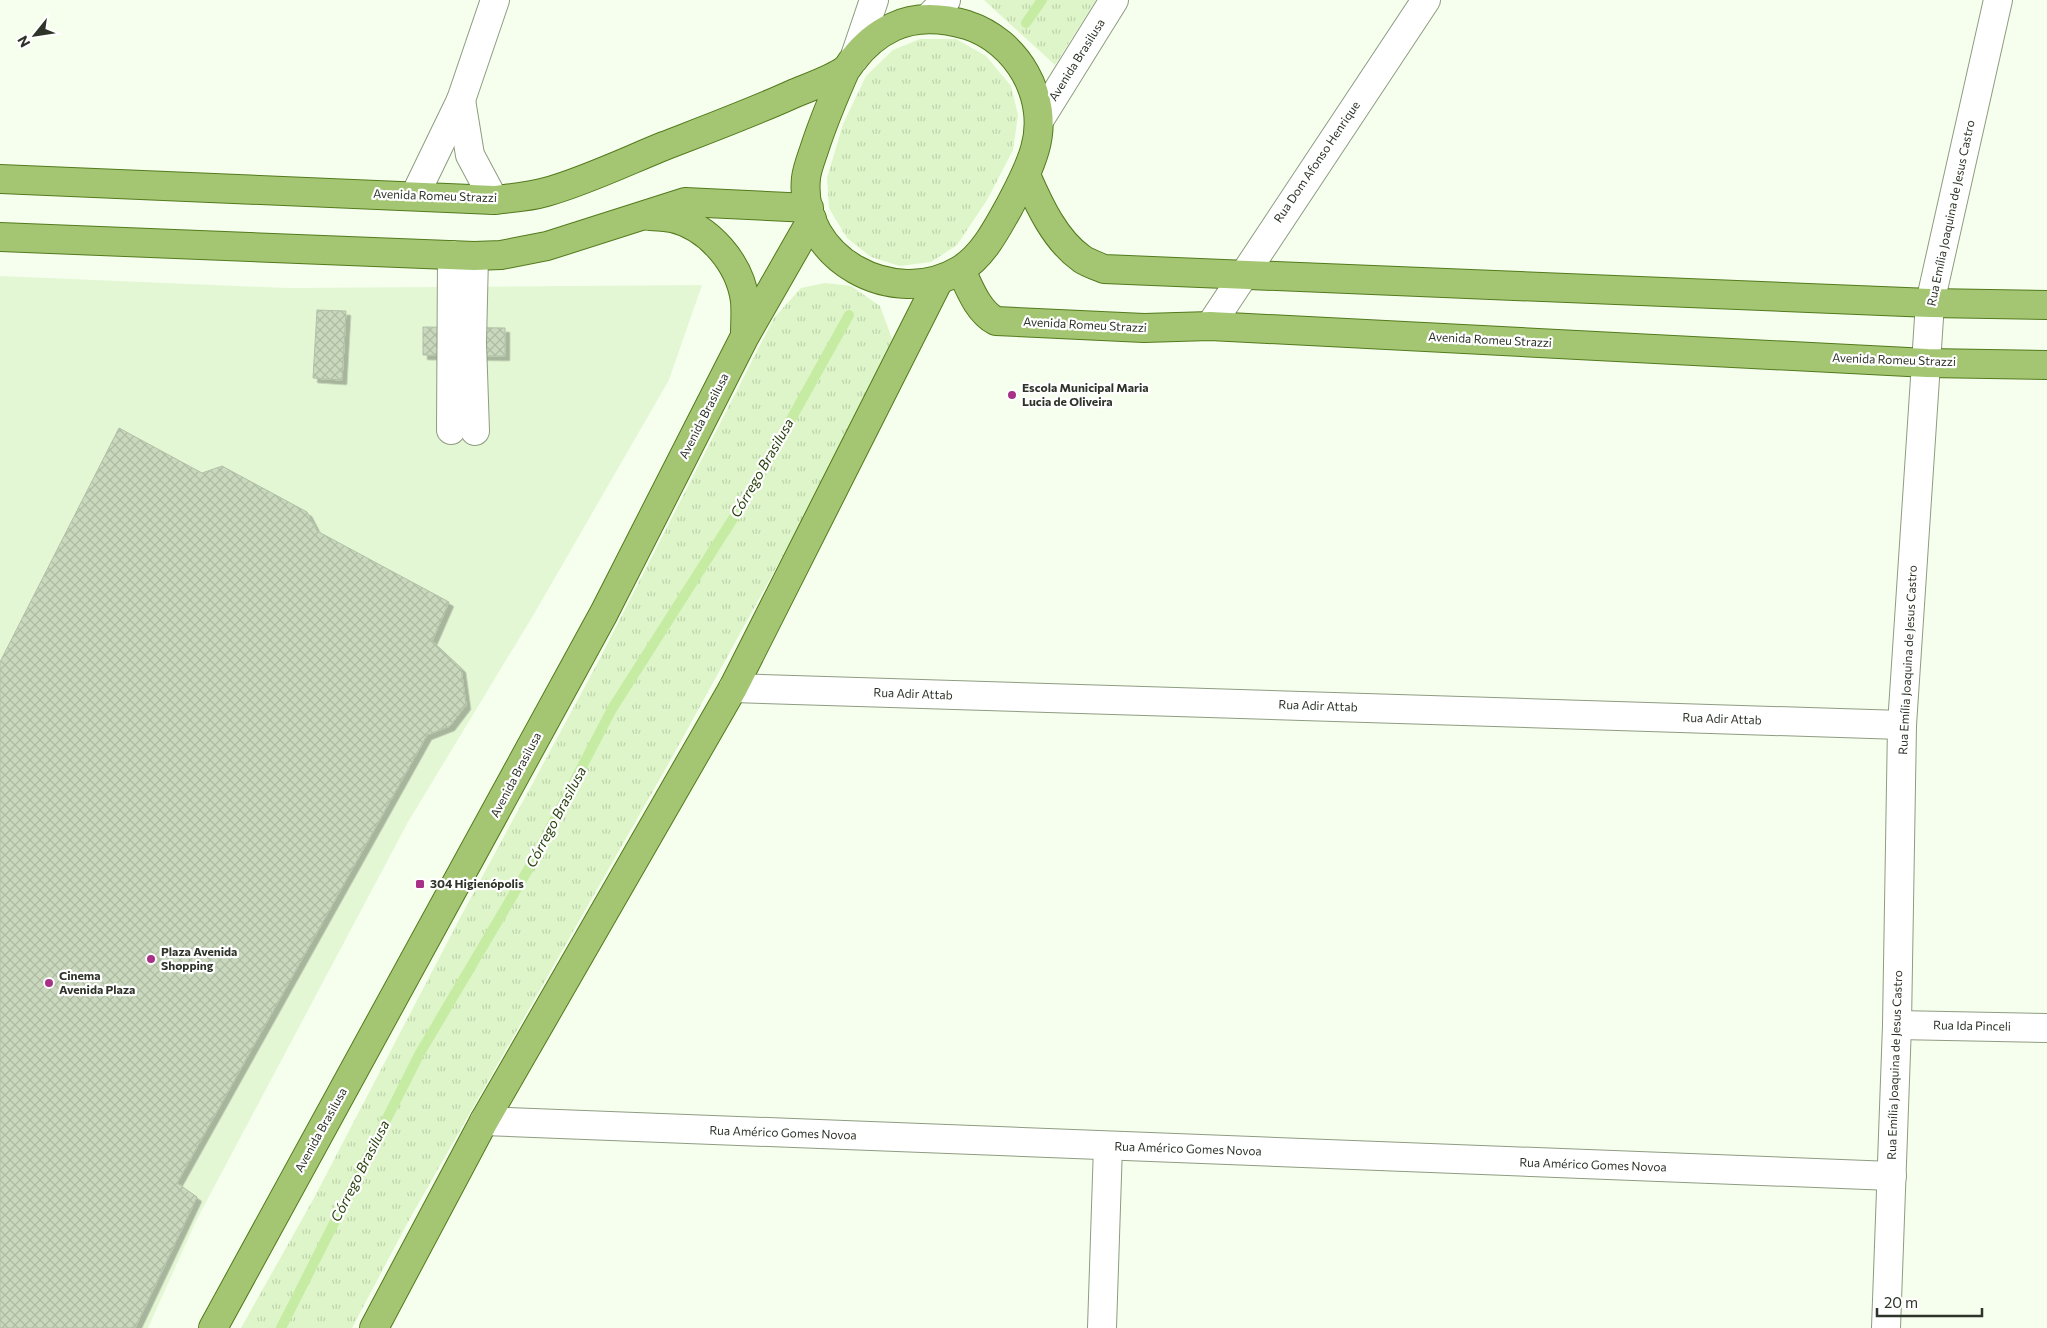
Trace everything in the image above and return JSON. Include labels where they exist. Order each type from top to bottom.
[{"type":"main road","points":[[927,19],[963,24],[979,29],[999,42],[1013,55],[1027,75],[1035,96],[1040,120],[1036,147],[1026,176],[981,253],[950,275],[905,285],[865,276],[832,252],[820,235],[810,213],[806,176],[823,120],[850,64],[870,42],[893,27],[927,19]]},
{"type":"main road","name":"Avenida Romeu Strazzi","points":[[0,179],[494,200],[545,193],[772,104],[850,64]]},
{"type":"main road","points":[[1026,176],[1040,208],[1067,246],[1083,260],[1104,269],[1930,303],[2047,305]]},
{"type":"main road","points":[[0,237],[501,255],[547,246],[685,202],[810,213]]},
{"type":"main road","name":"Avenida Brasilusa","points":[[213,1328],[604,613],[810,213]]},
{"type":"main road","points":[[645,215],[673,218],[699,230],[721,248],[737,272],[744,299],[745,336]]},
{"type":"main road","points":[[374,1328],[484,1122],[733,688],[950,275]]},
{"type":"main road","name":"Avenida Romeu Strazzi","points":[[950,275],[988,316],[996,320],[1144,328],[1210,326],[1927,363],[2047,365]]},
{"type":"street","points":[[416,196],[461,100],[495,0]]},
{"type":"street","points":[[850,64],[874,0]]},
{"type":"street","points":[[927,19],[946,0]]},
{"type":"street","name":"Avenida Brasilusa","points":[[1040,120],[1114,0]]},
{"type":"street","name":"Rua Dom Afonso Henrique","points":[[1210,326],[1426,0]]},
{"type":"street","name":"Rua Emília Joaquina de Jesus Castro","points":[[1886,1328],[1896,1025],[1902,724],[1930,303],[1998,0]]},
{"type":"street","points":[[461,100],[470,155],[494,200]]},
{"type":"street","points":[[463,255],[463,430]]},
{"type":"street","name":"Rua Adir Attab","points":[[733,688],[1902,724]]},
{"type":"street","name":"Rua Ida Pinceli","points":[[1896,1025],[2047,1028]]},
{"type":"street","name":"Rua Américo Gomes Novoa","points":[[484,1122],[1892,1176]]},
{"type":"street","points":[[1102,1328],[1108,1146]]},
{"type":"shaded area","points":[[0,276],[288,288],[702,285],[669,380],[534,614],[408,822],[196,1221],[148,1328],[0,1328]]},
{"type":"green space","points":[[984,0],[1096,0],[1055,65]]},
{"type":"green space","points":[[920,39],[956,39],[986,56],[1011,86],[1018,115],[1013,150],[987,200],[957,245],[931,262],[900,266],[871,257],[847,238],[829,208],[827,178],[843,124],[866,76],[893,50]]},
{"type":"green space","points":[[825,283],[851,286],[880,306],[892,339],[844,444],[670,761],[409,1220],[352,1328],[241,1328],[314,1198],[461,916],[596,666],[774,318],[801,288]]},
{"type":"building","points":[[317,310],[346,311],[342,380],[313,378]]},
{"type":"building","points":[[423,327],[505,328],[505,356],[423,355]]},
{"type":"building","name":"Plaza Avenida Shopping","points":[[119,428],[202,473],[222,466],[307,512],[317,531],[449,602],[432,641],[461,668],[466,705],[450,726],[427,735],[177,1183],[197,1197],[135,1328],[0,1328],[0,662]]},
{"type":"waterway","name":"Córrego Brasilusa","points":[[1026,23],[1042,0]]},
{"type":"waterway","name":"Córrego Brasilusa","points":[[281,1328],[420,1053],[532,863],[612,709],[755,484],[849,315]]},
{"type":"place","name":"Escola Municipal Maria Lucia de Oliveira","points":[[1012,395]]},
{"type":"place","name":"304 Higienópolis","points":[[420,884]]},
{"type":"place","name":"Plaza Avenida Shopping","points":[[151,959]]},
{"type":"place","name":"Cinema Avenida Plaza","points":[[49,983]]}]
